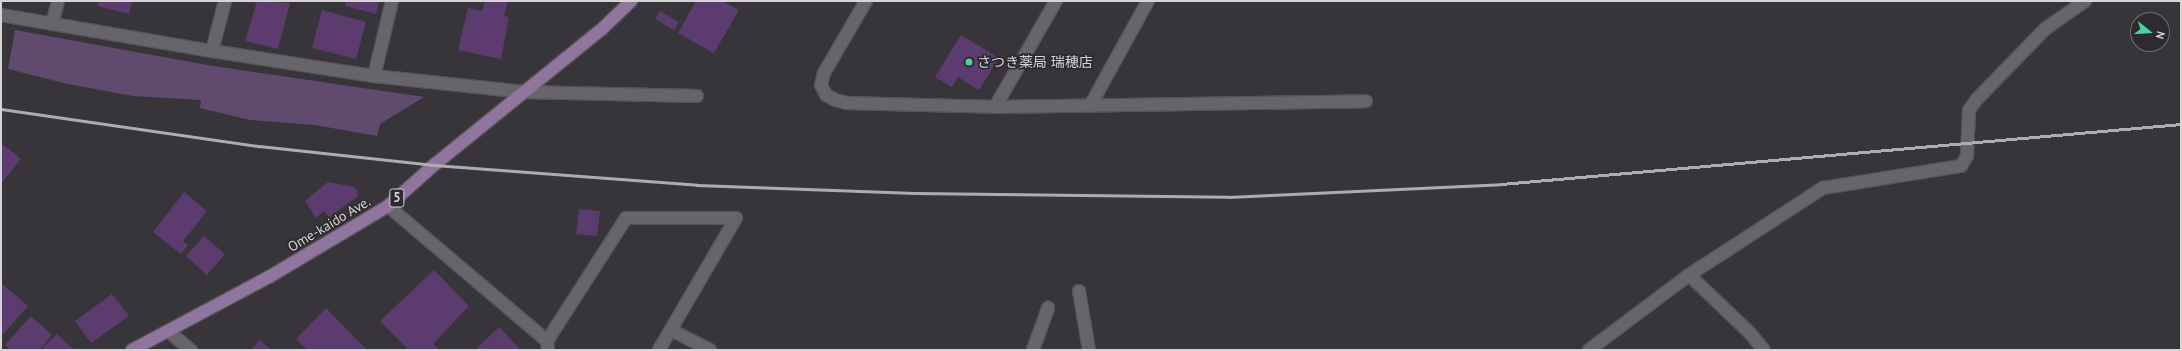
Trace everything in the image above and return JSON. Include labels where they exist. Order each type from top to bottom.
[{"type":"main road","name":"Ome-kaido Ave.","points":[[132,350],[270,277],[388,206],[434,165],[601,30],[631,1]]},
{"type":"street","points":[[52,24],[58,1]]},
{"type":"street","points":[[212,51],[225,1]]},
{"type":"street","points":[[374,76],[392,1]]},
{"type":"street","points":[[866,1],[824,73],[821,85],[826,95],[847,103],[995,107],[1366,101]]},
{"type":"street","points":[[995,107],[1056,1]]},
{"type":"street","points":[[1090,106],[1148,1]]},
{"type":"street","points":[[1589,350],[1689,275],[1823,188],[1960,166],[1967,156],[1969,110],[1977,99],[2044,29],[2085,1]]},
{"type":"street","points":[[1,15],[212,51],[374,76],[524,92],[697,96]]},
{"type":"street","points":[[388,206],[548,346],[626,218],[736,218],[659,350]]},
{"type":"street","points":[[1689,275],[1750,333],[1764,350]]},
{"type":"street","points":[[1079,292],[1089,350]]},
{"type":"street","points":[[1033,350],[1048,308]]},
{"type":"street","points":[[168,330],[191,350]]},
{"type":"street","points":[[671,330],[710,350]]},
{"type":"shaded area","points":[[15,30],[207,65],[424,97],[380,124],[377,136],[315,125],[250,120],[200,108],[201,100],[133,96],[68,84],[8,69]]},
{"type":"building","points":[[99,1],[132,1],[129,14],[97,6]]},
{"type":"building","points":[[257,1],[290,3],[278,49],[245,41]]},
{"type":"building","points":[[346,1],[379,1],[376,14],[345,6]]},
{"type":"building","points":[[485,1],[508,1],[504,16],[509,17],[501,59],[458,50],[468,8],[482,11]]},
{"type":"building","points":[[696,1],[722,1],[739,10],[714,53],[678,33]]},
{"type":"building","points":[[322,10],[366,22],[356,59],[312,48]]},
{"type":"building","points":[[660,11],[679,22],[674,30],[655,19]]},
{"type":"building","points":[[961,35],[999,58],[979,90],[958,77],[952,87],[935,77]]},
{"type":"building","points":[[1,143],[21,159],[1,184]]},
{"type":"building","points":[[328,182],[354,187],[358,192],[357,197],[329,217],[324,211],[316,218],[305,201]]},
{"type":"building","points":[[184,192],[207,211],[183,241],[188,245],[181,254],[153,232]]},
{"type":"building","points":[[579,209],[600,211],[597,236],[576,234]]},
{"type":"building","points":[[204,236],[225,254],[207,275],[186,256]]},
{"type":"building","points":[[434,270],[469,306],[433,344],[439,350],[409,350],[380,321]]},
{"type":"building","points":[[1,283],[28,306],[1,337]]},
{"type":"building","points":[[112,294],[129,316],[91,343],[75,321]]},
{"type":"building","points":[[326,308],[367,350],[307,350],[296,339]]},
{"type":"building","points":[[31,316],[52,335],[39,350],[11,350],[5,345]]},
{"type":"building","points":[[499,327],[521,350],[475,350]]},
{"type":"building","points":[[57,334],[74,350],[41,350]]},
{"type":"building","points":[[260,340],[271,350],[251,350]]},
{"type":"railway","points":[[1,109],[259,146],[434,165],[697,185],[915,193],[1228,197],[1501,184],[2181,124]]},
{"type":"place","name":"さつき薬局 瑞穂店","points":[[969,62]]}]
